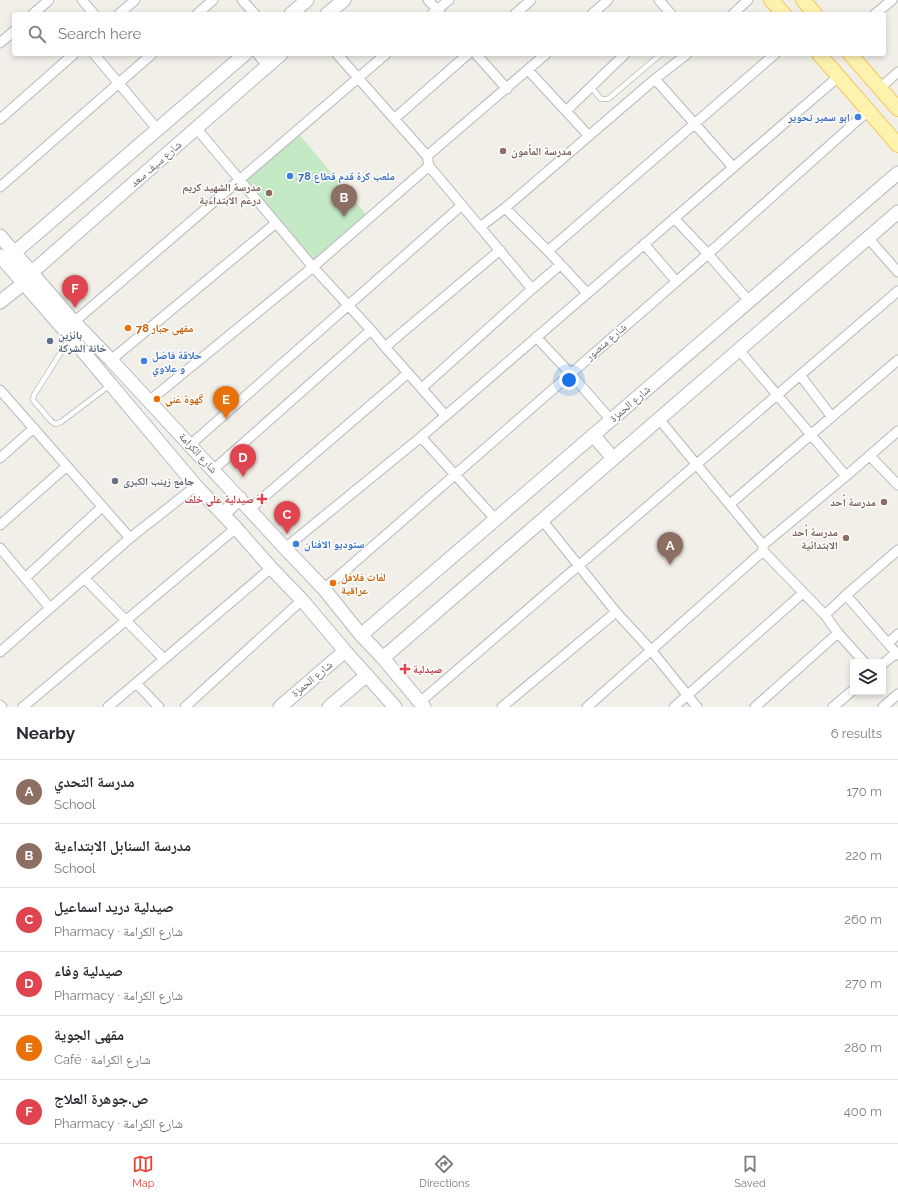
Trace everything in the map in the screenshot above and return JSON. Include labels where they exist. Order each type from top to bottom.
[{"type":"main road","points":[[771,0],[782,12]]},
{"type":"main road","points":[[803,0],[813,12]]},
{"type":"main road","points":[[821,56],[898,145]]},
{"type":"main road","points":[[852,56],[898,109]]},
{"type":"street","points":[[35,12],[49,0]]},
{"type":"street","points":[[82,0],[92,12]]},
{"type":"street","points":[[121,12],[135,0]]},
{"type":"street","points":[[199,12],[213,0]]},
{"type":"street","points":[[242,0],[253,12]]},
{"type":"street","points":[[293,12],[308,0]]},
{"type":"street","points":[[329,12],[344,0]]},
{"type":"street","points":[[428,0],[436,12]]},
{"type":"street","points":[[438,12],[449,0]]},
{"type":"street","points":[[517,12],[531,0]]},
{"type":"street","points":[[594,12],[608,0]]},
{"type":"street","points":[[659,0],[668,12]]},
{"type":"street","points":[[735,12],[748,0]]},
{"type":"street","points":[[877,12],[890,0]]},
{"type":"street","points":[[0,43],[12,33]]},
{"type":"street","points":[[0,119],[72,56]]},
{"type":"street","points":[[96,56],[158,130]]},
{"type":"street","points":[[0,187],[150,56]]},
{"type":"street","points":[[5,260],[243,56]]},
{"type":"street","points":[[262,56],[269,65]]},
{"type":"street","name":"شارع سيف سعد","points":[[0,302],[279,56]]},
{"type":"street","points":[[339,56],[427,156],[429,166],[532,289]]},
{"type":"street","points":[[74,322],[384,56]]},
{"type":"street","points":[[394,118],[466,56]]},
{"type":"street","points":[[478,56],[506,89]]},
{"type":"street","points":[[427,156],[544,56]]},
{"type":"street","points":[[566,111],[623,56]]},
{"type":"street","points":[[480,227],[506,208],[655,79],[685,56]]},
{"type":"street","points":[[548,251],[773,56]]},
{"type":"street","points":[[528,70],[589,136]]},
{"type":"street","points":[[880,88],[898,72]]},
{"type":"street","points":[[285,548],[421,437],[838,77]]},
{"type":"street","points":[[655,79],[734,167]]},
{"type":"street","name":"شارع منصور","points":[[324,588],[708,254],[868,111]]},
{"type":"street","points":[[197,129],[313,267],[445,415]]},
{"type":"street","points":[[149,400],[313,267],[429,166]]},
{"type":"street","name":"شارع الحمزة","points":[[361,635],[898,174]]},
{"type":"street","points":[[190,445],[462,205]]},
{"type":"street","points":[[506,208],[587,294]]},
{"type":"street","points":[[383,658],[898,212]]},
{"type":"street","points":[[674,218],[749,301]]},
{"type":"street","points":[[111,360],[276,223]]},
{"type":"street","name":"شارع الكرامة","points":[[0,236],[5,260],[27,278],[74,322],[149,400],[285,548],[324,588],[361,635],[383,658],[422,704]]},
{"type":"street","points":[[868,238],[898,272]]},
{"type":"street","points":[[644,244],[676,281]]},
{"type":"street","points":[[385,348],[500,250]]},
{"type":"street","points":[[422,388],[560,265]]},
{"type":"street","name":"شارع الكرامة","points":[[27,278],[71,336],[196,486],[302,600],[395,707]]},
{"type":"street","points":[[422,704],[579,565],[898,291]]},
{"type":"street","points":[[213,470],[370,330]]},
{"type":"street","points":[[536,337],[611,420]]},
{"type":"street","points":[[739,350],[846,476]]},
{"type":"street","points":[[730,504],[898,360]]},
{"type":"street","points":[[250,509],[408,373]]},
{"type":"street","points":[[800,376],[832,417]]},
{"type":"street","points":[[0,390],[130,538]]},
{"type":"street","points":[[659,419],[730,504],[763,548],[825,615],[838,633],[861,659]]},
{"type":"street","points":[[0,458],[34,428]]},
{"type":"street","points":[[587,707],[763,548],[898,431]]},
{"type":"street","points":[[594,435],[614,458]]},
{"type":"street","points":[[421,437],[496,520]]},
{"type":"street","points":[[870,456],[898,485]]},
{"type":"street","points":[[0,525],[67,466]]},
{"type":"street","points":[[0,652],[130,538],[196,486]]},
{"type":"street","points":[[223,514],[240,498]]},
{"type":"street","points":[[25,578],[102,507]]},
{"type":"street","points":[[542,520],[616,612],[651,650],[697,707]]},
{"type":"street","points":[[23,707],[236,528]]},
{"type":"street","points":[[0,548],[50,608]]},
{"type":"street","points":[[825,615],[898,550]]},
{"type":"street","points":[[108,707],[271,568]]},
{"type":"street","points":[[84,578],[164,659]]},
{"type":"street","points":[[674,707],[804,593]]},
{"type":"street","points":[[846,595],[897,654],[886,662]]},
{"type":"street","points":[[185,707],[302,600]]},
{"type":"street","points":[[502,707],[616,612]]},
{"type":"street","points":[[755,707],[838,633]]},
{"type":"street","points":[[888,643],[898,634]]},
{"type":"street","name":"شارع الحمزة","points":[[280,707],[345,651]]},
{"type":"street","points":[[329,707],[367,675]]},
{"type":"street","points":[[136,683],[159,707]]},
{"type":"street","points":[[833,707],[850,693]]},
{"type":"street","points":[[883,707],[898,694]]},
{"type":"lane","points":[[591,87],[601,99],[608,99],[659,56]]},
{"type":"lane","points":[[71,336],[33,400],[55,424],[61,422],[112,384]]},
{"type":"green space","points":[[298,133],[369,218],[313,267],[240,179]]},
{"type":"place","name":"ابو سمير تحوير","points":[[858,117]]},
{"type":"place","name":"مدرسة المأمون","points":[[503,151]]},
{"type":"place","name":"ملعب كرة قدم قطاع 78","points":[[290,176]]},
{"type":"place","name":"مدرسة الشهيد كريم درعم الابتداءية","points":[[269,193]]},
{"type":"place","name":"مدرسة السنابل الابتداءية","points":[[344,217]]},
{"type":"place","name":"ص.جوهرة العلاج","points":[[75,308]]},
{"type":"place","name":"مقهى جبار 78","points":[[128,328]]},
{"type":"place","name":"بانزين خانة الشركة","points":[[50,341]]},
{"type":"place","name":"حلاقة فاضل و علاوي","points":[[144,361]]},
{"type":"place","name":"گهوة غني","points":[[157,399]]},
{"type":"place","name":"مقهى الجوية","points":[[226,419]]},
{"type":"place","name":"صيدلية وفاء","points":[[243,477]]},
{"type":"place","name":"جامع زينب الكبرى","points":[[115,481]]},
{"type":"place","name":"صيدلية علي خلف","points":[[262,499]]},
{"type":"place","name":"مدرسة أحد","points":[[884,502]]},
{"type":"place","name":"صيدلية دريد اسماعيل","points":[[287,534]]},
{"type":"place","name":"مدرسة أحد الابتدائية","points":[[846,538]]},
{"type":"place","name":"ستوديو الافنان","points":[[296,544]]},
{"type":"place","name":"مدرسة التحدي","points":[[670,565]]},
{"type":"place","name":"لفات فلافل عراقية","points":[[333,583]]},
{"type":"place","name":"صيدلية","points":[[405,669]]}]
